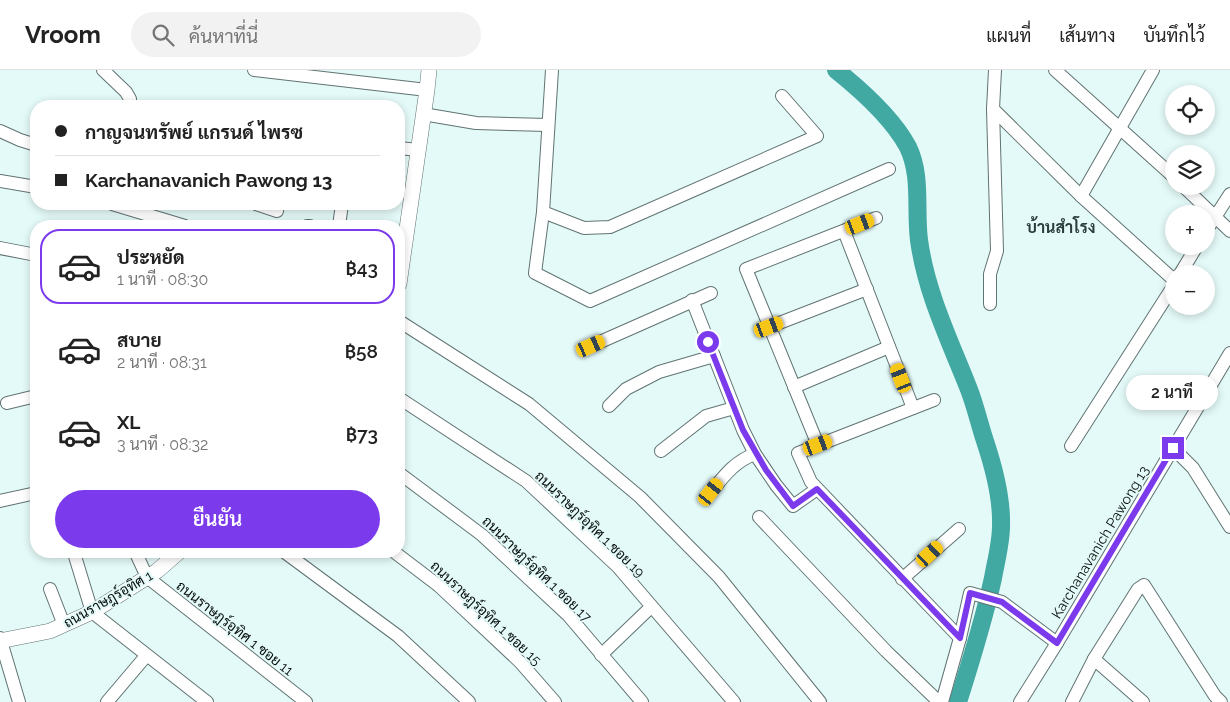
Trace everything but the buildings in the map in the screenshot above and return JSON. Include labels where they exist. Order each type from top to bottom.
[{"type":"street","points":[[103,70],[126,92],[130,100]]},
{"type":"street","points":[[254,70],[427,90]]},
{"type":"street","points":[[405,242],[429,70]]},
{"type":"street","points":[[552,70],[543,212],[536,274],[590,301],[889,169]]},
{"type":"street","points":[[990,304],[990,274],[997,251],[993,109],[995,70]]},
{"type":"street","points":[[1055,70],[1165,170]]},
{"type":"street","points":[[1081,196],[1153,70]]},
{"type":"street","points":[[543,212],[584,228],[610,227],[817,136],[782,96]]},
{"type":"street","points":[[993,109],[1081,196],[1165,272]]},
{"type":"street","points":[[423,114],[476,123],[548,125]]},
{"type":"street","points":[[0,131],[30,143]]},
{"type":"street","points":[[405,149],[418,150]]},
{"type":"street","points":[[0,181],[30,186]]},
{"type":"street","points":[[1216,216],[1230,194]]},
{"type":"street","points":[[1193,195],[1230,231]]},
{"type":"street","points":[[132,210],[165,220]]},
{"type":"street","points":[[818,445],[746,269],[876,218]]},
{"type":"street","points":[[844,231],[913,408]]},
{"type":"street","points":[[0,248],[30,253]]},
{"type":"street","points":[[769,327],[867,289]]},
{"type":"street","points":[[591,346],[692,300],[712,293]]},
{"type":"street","points":[[1071,446],[1165,299]]},
{"type":"street","points":[[692,300],[743,430],[776,485],[793,506],[817,489]]},
{"type":"street","points":[[405,325],[529,404],[640,497],[719,576],[820,702]]},
{"type":"street","points":[[794,387],[889,347]]},
{"type":"street","name":"Karchanavanich Pawong 13","points":[[1020,702],[1173,448],[1226,370],[1230,353]]},
{"type":"street","points":[[608,406],[626,389],[659,372],[714,356]]},
{"type":"street","points":[[7,403],[30,397]]},
{"type":"street","points":[[934,400],[798,453],[810,482],[960,638]]},
{"type":"street","name":"ถนนราษฎร์อุทิศ 1 ซอย 19","points":[[405,402],[526,482],[618,567],[734,702]]},
{"type":"street","points":[[661,451],[706,416],[734,408]]},
{"type":"street","points":[[1173,448],[1193,468],[1230,527]]},
{"type":"street","points":[[711,492],[727,471],[744,458],[756,454]]},
{"type":"street","name":"ถนนราษฎร์อุทิศ 1 ซอย 17","points":[[405,477],[482,535],[568,615],[642,702]]},
{"type":"street","points":[[0,501],[30,494]]},
{"type":"street","points":[[759,517],[886,650],[940,702],[960,638],[970,593],[1002,602],[1057,643]]},
{"type":"street","points":[[902,579],[959,529]]},
{"type":"street","points":[[76,558],[92,612],[200,700]]},
{"type":"street","points":[[138,558],[147,577]]},
{"type":"street","name":"ถนนราษฎร์อุทิศ 1","points":[[0,640],[50,631],[92,612],[157,571],[172,558]]},
{"type":"street","points":[[292,558],[398,636],[470,702]]},
{"type":"street","name":"ถนนราษฎร์อุทิศ 1 ซอย 15","points":[[402,558],[440,586],[520,662],[555,702]]},
{"type":"street","name":"ถนนราษฎร์อุทิศ 1 ซอย 11","points":[[147,577],[306,702]]},
{"type":"street","points":[[1072,702],[1094,659],[1138,589],[1144,585],[1215,696],[1221,702]]},
{"type":"street","points":[[50,589],[64,625]]},
{"type":"street","points":[[601,656],[651,607]]},
{"type":"street","points":[[0,640],[19,702]]},
{"type":"street","points":[[107,702],[146,656]]},
{"type":"street","points":[[1094,659],[1143,702]]},
{"type":"waterway","points":[[836,70],[866,96],[885,116],[902,136],[908,147],[917,181],[919,240],[927,278],[939,315],[973,400],[997,483],[1001,515],[998,552],[986,609],[958,702]]},
{"type":"district","name":"บ้านสำโรง","points":[[1061,227]]},
{"type":"route","points":[[708,342],[743,430],[766,470],[793,506],[817,489],[960,638],[970,593],[1002,602],[1057,643],[1173,448]]}]
